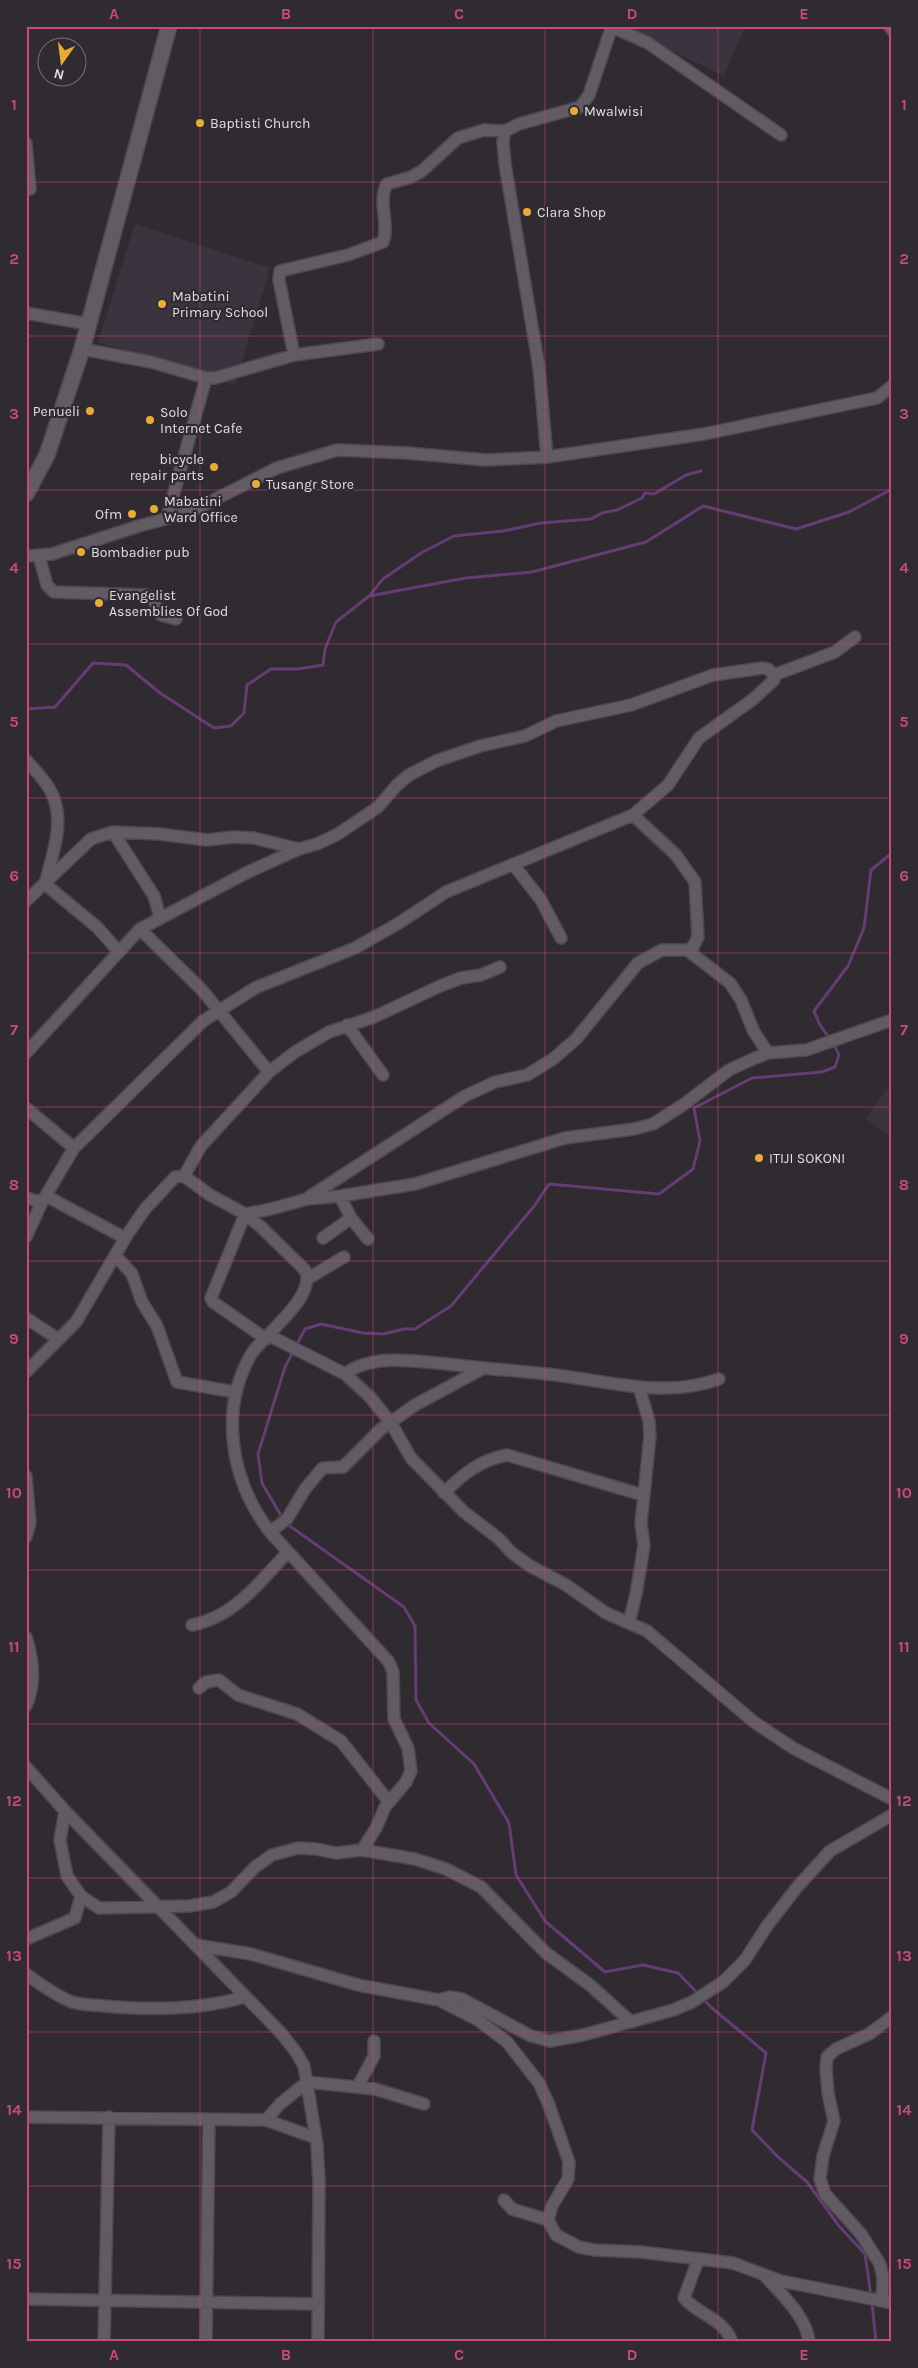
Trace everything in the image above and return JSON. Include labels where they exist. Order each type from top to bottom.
[{"type":"main road","points":[[26,494],[46,455],[82,349],[169,26]]},
{"type":"street","points":[[889,26],[892,30]]},
{"type":"street","points":[[294,355],[279,280],[280,271],[348,255],[384,242],[384,195],[387,184],[411,177],[422,171],[458,138],[484,130],[505,131],[527,121],[580,107],[589,95],[612,27],[648,43],[751,112],[781,135]]},
{"type":"street","points":[[505,131],[503,142],[505,164],[539,368],[547,457]]},
{"type":"street","points":[[26,143],[30,189]]},
{"type":"street","points":[[26,313],[88,324]]},
{"type":"street","points":[[82,349],[151,362],[206,378],[215,378],[235,374],[294,355],[378,344]]},
{"type":"street","points":[[167,518],[206,378]]},
{"type":"street","points":[[877,398],[892,386]]},
{"type":"street","points":[[26,556],[52,554],[200,507],[278,468],[337,450],[486,460],[547,457],[714,432],[877,398],[892,399]]},
{"type":"street","points":[[39,556],[47,585],[54,592],[146,596],[153,599],[161,615],[176,619]]},
{"type":"street","points":[[774,675],[835,652],[855,637]]},
{"type":"street","points":[[26,1053],[140,929],[160,917],[299,848],[317,844],[356,823],[378,807],[397,785],[409,775],[446,756],[525,736],[556,721],[631,705],[714,675],[762,668],[768,669],[774,675]]},
{"type":"street","points":[[26,1237],[44,1199],[74,1148],[202,1021],[255,988],[356,948],[446,892],[633,815],[668,786],[699,738],[752,700],[774,680],[774,675]]},
{"type":"street","points":[[26,760],[49,788],[59,816],[57,835],[45,884]]},
{"type":"street","points":[[307,1198],[465,1096],[495,1082],[527,1075],[554,1059],[576,1039],[638,963],[662,950],[687,950],[693,946],[698,938],[695,882],[676,855],[633,815]]},
{"type":"street","points":[[26,901],[77,851],[92,839],[113,832],[159,834],[201,840],[234,837],[254,838],[299,848]]},
{"type":"street","points":[[113,832],[154,896],[160,917]]},
{"type":"street","points":[[513,864],[546,907],[561,938]]},
{"type":"street","points":[[45,884],[97,927],[119,952]]},
{"type":"street","points":[[140,929],[177,964],[269,1072]]},
{"type":"street","points":[[687,950],[730,983],[741,1000],[756,1036],[768,1053]]},
{"type":"street","points":[[184,1176],[201,1146],[269,1072],[295,1052],[347,1025],[374,1017],[452,981],[481,976],[500,967]]},
{"type":"street","points":[[245,1214],[271,1209],[307,1198],[392,1189],[436,1179],[565,1138],[634,1129],[653,1124],[684,1105],[729,1070],[768,1053],[806,1050],[892,1020]]},
{"type":"street","points":[[347,1025],[383,1075]]},
{"type":"street","points":[[26,1108],[74,1148]]},
{"type":"street","points":[[26,1372],[76,1322],[125,1238],[145,1209],[175,1177],[184,1176],[210,1195],[245,1214],[261,1226],[305,1270],[307,1279],[302,1292],[268,1338],[253,1352],[235,1392],[232,1407],[232,1433],[240,1476],[256,1511],[278,1526],[287,1553],[389,1662],[393,1672],[394,1720],[408,1748],[411,1771],[406,1782],[389,1802],[362,1850]]},
{"type":"street","points":[[340,1196],[351,1218],[368,1239]]},
{"type":"street","points":[[26,1198],[44,1199],[125,1238]]},
{"type":"street","points":[[245,1214],[211,1298],[213,1302],[268,1338],[303,1352],[345,1374],[370,1397],[391,1422],[411,1458],[464,1512],[498,1538],[512,1553],[530,1566],[566,1585],[606,1613],[647,1631],[754,1722],[793,1748],[892,1799]]},
{"type":"street","points":[[323,1238],[351,1218]]},
{"type":"street","points":[[116,1256],[132,1274],[142,1302],[157,1326],[177,1382],[235,1392]]},
{"type":"street","points":[[307,1279],[344,1256]]},
{"type":"street","points":[[26,1318],[58,1339]]},
{"type":"street","points":[[345,1374],[363,1364],[403,1361],[562,1376],[638,1387],[691,1387],[719,1379]]},
{"type":"street","points":[[278,1526],[323,1468],[343,1467],[368,1440],[391,1422],[435,1393],[484,1368]]},
{"type":"street","points":[[629,1622],[644,1546],[641,1523],[650,1436],[649,1421],[638,1387]]},
{"type":"street","points":[[444,1493],[477,1464],[493,1457],[507,1455],[643,1495]]},
{"type":"street","points":[[26,1476],[30,1522],[26,1537]]},
{"type":"street","points":[[192,1625],[208,1622],[245,1598],[287,1553]]},
{"type":"street","points":[[26,1637],[32,1654],[33,1682],[26,1706]]},
{"type":"street","points":[[199,1688],[206,1682],[219,1680],[238,1695],[297,1714],[332,1734],[347,1746],[359,1765],[389,1802]]},
{"type":"street","points":[[26,1767],[244,1997],[261,2012],[296,2052],[304,2066],[316,2138],[319,2181],[318,2342]]},
{"type":"street","points":[[65,1810],[60,1840],[67,1876],[81,1896],[99,1908],[189,1906],[213,1902],[231,1892],[255,1867],[272,1855],[298,1848],[316,1848],[336,1853],[362,1850],[431,1863],[481,1887],[540,1948],[556,1962],[590,1985],[631,2022]]},
{"type":"street","points":[[439,2000],[450,1997],[462,1999],[531,2036],[550,2041],[573,2038],[673,2010],[692,2002],[723,1982],[745,1960],[767,1926],[819,1862],[842,1843],[892,1814]]},
{"type":"street","points":[[26,1939],[75,1918],[81,1896]]},
{"type":"street","points":[[196,1945],[251,1954],[358,1985],[439,2000],[478,2020],[507,2042],[539,2083],[565,2150],[570,2172],[566,2184],[552,2206],[548,2220]]},
{"type":"street","points":[[26,1974],[72,2002],[87,2004],[118,2007],[186,2006],[227,2002],[244,1997]]},
{"type":"street","points":[[504,2200],[512,2209],[548,2220],[556,2234],[579,2246],[595,2250],[641,2252],[733,2263],[764,2276],[884,2301],[880,2264],[861,2234],[826,2194],[820,2179],[823,2156],[834,2121],[828,2093],[827,2057],[836,2048],[869,2034],[892,2017]]},
{"type":"street","points":[[358,2086],[374,2056],[374,2041]]},
{"type":"street","points":[[266,2120],[280,2104],[307,2082],[358,2086],[390,2092],[424,2104]]},
{"type":"street","points":[[26,2117],[266,2120],[316,2138]]},
{"type":"street","points":[[104,2342],[109,2117]]},
{"type":"street","points":[[206,2342],[209,2120]]},
{"type":"street","points":[[698,2260],[684,2298],[714,2319],[728,2332],[732,2342]]},
{"type":"street","points":[[764,2276],[790,2304],[802,2323],[809,2342]]},
{"type":"street","points":[[26,2300],[318,2304]]},
{"type":"shaded area","points":[[622,26],[745,26],[724,76]]},
{"type":"shaded area","points":[[135,224],[270,268],[235,385],[98,342]]},
{"type":"shaded area","points":[[892,1083],[892,1139],[865,1118]]},
{"type":"waterway","points":[[370,595],[383,579],[421,553],[454,536],[503,531],[541,523],[591,519],[602,513],[617,510],[642,498],[645,493],[654,494],[686,475],[701,471]]},
{"type":"waterway","points":[[26,709],[55,707],[93,663],[126,665],[160,693],[214,728],[231,726],[244,713],[247,685],[271,669],[298,669],[323,665],[325,649],[336,622],[369,596],[466,578],[532,572],[646,542],[703,506],[796,529],[849,512],[892,489]]},
{"type":"waterway","points":[[830,1039],[820,1025],[814,1011],[848,966],[864,928],[871,870],[892,853]]},
{"type":"waterway","points":[[283,1519],[262,1483],[258,1454],[285,1367],[305,1329],[321,1324],[363,1333],[383,1334],[404,1329],[415,1329],[451,1306],[535,1205],[549,1184],[659,1194],[693,1169],[700,1141],[694,1108],[752,1078],[822,1072],[835,1067],[839,1055],[834,1044]]},
{"type":"waterway","points":[[287,1524],[404,1607],[415,1626],[416,1700],[429,1723],[474,1764],[509,1823],[516,1875],[545,1921],[605,1972],[643,1965],[678,1973],[712,2008],[766,2053],[752,2130],[778,2157],[807,2182],[839,2226],[865,2254],[871,2296]]},
{"type":"waterway","points":[[872,2303],[876,2342]]},
{"type":"place","name":"Mwalwisi","points":[[574,111]]},
{"type":"place","name":"Baptisti Church","points":[[200,123]]},
{"type":"place","name":"Clara Shop","points":[[527,212]]},
{"type":"place","name":"Mabatini Primary School","points":[[162,304]]},
{"type":"place","name":"Penueli","points":[[90,411]]},
{"type":"place","name":"Solo Internet Cafe","points":[[150,420]]},
{"type":"place","name":"bicycle repair parts","points":[[214,467]]},
{"type":"place","name":"Tusangr Store","points":[[256,484]]},
{"type":"place","name":"Mabatini Ward Office","points":[[154,509]]},
{"type":"place","name":"Ofm","points":[[132,514]]},
{"type":"place","name":"Bombadier pub","points":[[81,552]]},
{"type":"place","name":"Evangelist Assemblies Of God","points":[[99,603]]},
{"type":"place","name":"ITIJI SOKONI","points":[[759,1158]]}]
